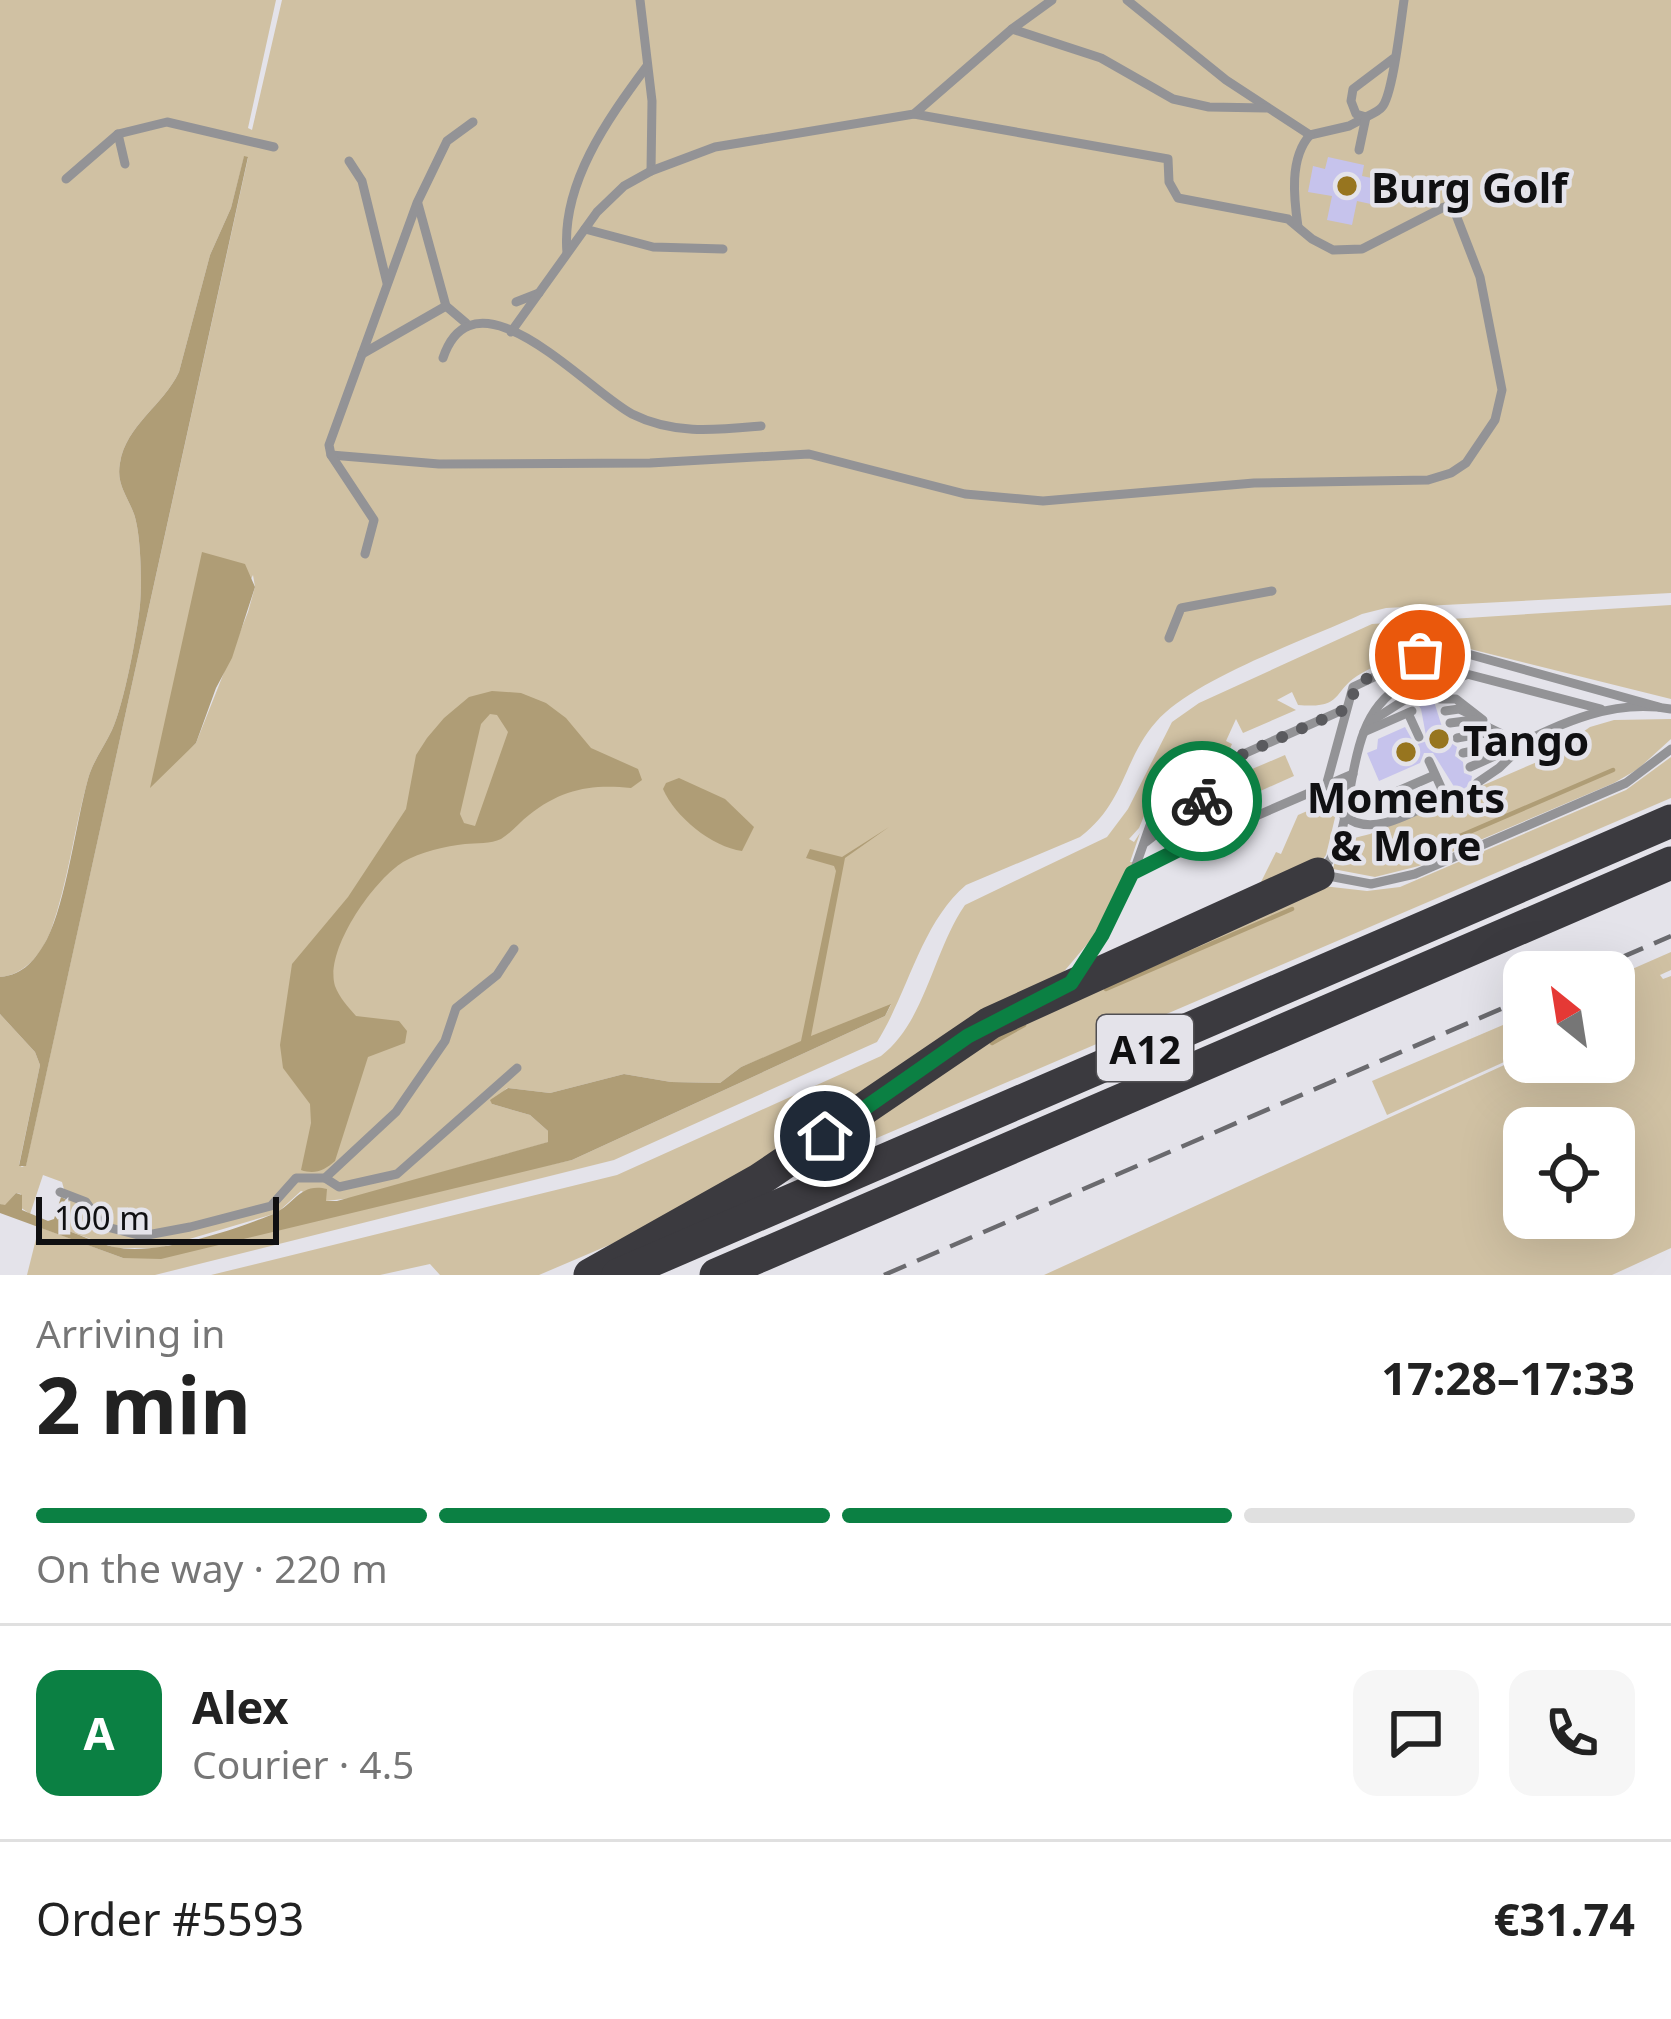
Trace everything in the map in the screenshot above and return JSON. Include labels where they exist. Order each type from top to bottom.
[{"type":"highway","name":"A12","points":[[618,1275],[1671,821]]},
{"type":"highway","name":"A12","points":[[716,1275],[1671,863]]},
{"type":"highway","name":"A12","points":[[590,1275],[760,1180],[968,1036],[1071,983],[1318,874]]},
{"type":"lane","points":[[640,0],[652,101],[651,171]]},
{"type":"lane","points":[[914,114],[1052,0]]},
{"type":"lane","points":[[1127,0],[1266,108],[1310,135]]},
{"type":"lane","points":[[1298,227],[1293,191],[1302,143],[1310,135],[1349,126],[1381,109],[1404,0]]},
{"type":"lane","points":[[1012,29],[1101,58],[1173,99],[1209,107],[1266,108]]},
{"type":"lane","points":[[1366,117],[1356,113],[1353,88],[1394,58]]},
{"type":"lane","points":[[567,254],[564,221],[598,133],[647,66]]},
{"type":"lane","points":[[511,332],[585,229],[624,186],[651,171],[715,147],[914,114],[1168,159],[1169,182],[1178,198],[1288,219],[1333,250],[1362,249],[1444,207]]},
{"type":"lane","points":[[1359,150],[1366,117]]},
{"type":"lane","points":[[66,179],[118,134],[167,122],[274,147]]},
{"type":"lane","points":[[365,554],[374,520],[329,445],[417,202],[446,140],[473,122]]},
{"type":"lane","points":[[118,134],[124,164]]},
{"type":"lane","points":[[349,161],[362,181],[387,283]]},
{"type":"lane","points":[[417,202],[446,306],[466,323]]},
{"type":"lane","points":[[331,455],[439,464],[650,463],[809,454],[965,494],[1043,501],[1254,483],[1428,480],[1466,463],[1495,420],[1502,390],[1480,277],[1456,215]]},
{"type":"lane","points":[[585,229],[653,247],[723,249]]},
{"type":"lane","points":[[516,302],[540,292]]},
{"type":"lane","points":[[362,355],[446,306]]},
{"type":"lane","points":[[442,358],[449,338],[466,323],[479,322],[511,332],[561,359],[632,414],[694,433],[761,426]]},
{"type":"lane","points":[[1169,638],[1181,608],[1272,591]]},
{"type":"lane","points":[[1326,786],[1346,709],[1359,682],[1441,649],[1665,708]]},
{"type":"lane","points":[[1429,674],[1444,671],[1472,676],[1606,710],[1665,708]]},
{"type":"lane","points":[[1434,686],[1472,676]]},
{"type":"lane","points":[[1401,686],[1376,707],[1364,732],[1330,860],[1318,874],[1371,884],[1415,874],[1626,783],[1671,749]]},
{"type":"lane","points":[[1364,732],[1380,713],[1406,699]]},
{"type":"lane","points":[[1440,699],[1456,699],[1486,724]]},
{"type":"lane","points":[[1163,795],[1202,771],[1346,709]]},
{"type":"lane","points":[[1445,711],[1464,710],[1510,740]]},
{"type":"lane","points":[[1470,767],[1534,736],[1606,710]]},
{"type":"lane","points":[[1364,732],[1410,712],[1420,736]]},
{"type":"lane","points":[[1450,723],[1466,719],[1486,724]]},
{"type":"lane","points":[[1457,738],[1477,733],[1510,740],[1534,736]]},
{"type":"lane","points":[[1463,753],[1534,736]]},
{"type":"lane","points":[[1477,783],[1534,736]]},
{"type":"lane","points":[[1180,849],[1216,771],[1232,758]]},
{"type":"lane","points":[[1181,803],[1191,778],[1202,771]]},
{"type":"lane","points":[[1435,771],[1447,795],[1376,826],[1359,826],[1343,815],[1435,771]]},
{"type":"lane","points":[[1129,880],[1138,867],[1353,774]]},
{"type":"lane","points":[[1129,880],[1155,811]]},
{"type":"lane","points":[[1146,842],[1174,820]]},
{"type":"lane","name":"A12","points":[[1071,983],[1129,880]]},
{"type":"lane","points":[[325,1178],[396,1112],[445,1041],[455,1009],[497,975],[514,949]]},
{"type":"lane","points":[[60,1192],[86,1202],[103,1226],[142,1236],[271,1206],[296,1178],[325,1178],[340,1187],[397,1174],[517,1068]]},
{"type":"shaded area","points":[[0,0],[276,0],[248,128],[252,130],[282,0],[1671,0],[1671,593],[1386,608],[1283,648],[1196,690],[1156,722],[1107,809],[1080,837],[966,885],[951,901],[926,938],[877,1042],[614,1160],[155,1275],[27,1275],[39,1227],[123,1258],[572,1160],[885,1016],[891,1005],[741,1067],[720,1083],[624,1074],[550,1093],[507,1088],[492,1104],[530,1115],[548,1131],[549,1142],[352,1198],[326,1201],[301,1191],[277,1213],[159,1248],[116,1248],[60,1228],[67,1200],[62,1182],[43,1175],[30,1214],[20,1207],[21,1194],[16,1193],[5,1206],[0,1204],[0,1014],[35,1052],[40,1065],[22,1167],[248,158],[244,157],[231,208],[210,255],[179,372],[137,426],[120,463],[121,483],[140,546],[141,584],[121,704],[88,779],[47,939],[25,967],[0,977]],"holes":[[[253,575],[255,587],[196,743],[152,782]]]},
{"type":"shaded area","points":[[244,156],[248,157],[26,1166],[19,1166],[40,1065],[35,1052],[0,1014],[0,977],[28,965],[47,939],[88,779],[121,704],[141,584],[140,546],[121,483],[120,463],[137,426],[179,372],[210,255],[231,208]]},
{"type":"shaded area","points":[[202,552],[245,564],[255,587],[232,658],[196,743],[150,788]]},
{"type":"shaded area","points":[[1671,605],[1671,699],[1446,643],[1381,663],[1324,704],[1298,705],[1292,692],[1277,700],[1296,710],[1243,733],[1236,719],[1226,741],[1232,744],[1228,753],[1158,783],[1139,828],[1129,839],[1134,842],[1140,833],[1133,862],[1094,936],[1061,975],[682,1214],[539,1275],[440,1275],[430,1264],[380,1275],[211,1275],[617,1175],[881,1056],[909,1024],[965,905],[1107,837],[1128,809],[1172,722],[1199,703],[1372,624]]},
{"type":"shaded area","points":[[492,691],[521,693],[546,703],[591,748],[638,769],[642,780],[631,788],[590,788],[565,794],[541,806],[501,839],[417,855],[379,884],[344,936],[337,954],[335,986],[356,1016],[399,1021],[407,1031],[405,1043],[368,1057],[335,1161],[320,1171],[301,1170],[310,1104],[283,1068],[280,1045],[292,964],[348,897],[406,809],[416,755],[427,738],[469,697]],"holes":[[[490,714],[497,715],[508,732],[475,826],[464,823],[460,814],[481,724]]]},
{"type":"shaded area","points":[[1671,719],[1671,739],[1614,783],[1419,866],[1375,877],[1333,869],[1341,847],[1349,840],[1544,759],[1590,727],[1614,720]]},
{"type":"shaded area","points":[[1285,755],[1294,776],[1236,802],[1231,789],[1238,775]]},
{"type":"shaded area","points":[[1671,757],[1671,798],[760,1188],[960,1047],[1323,886],[1367,891],[1400,887],[1626,790]]},
{"type":"shaded area","points":[[679,778],[725,799],[754,827],[742,851],[707,837],[676,810],[663,789]]},
{"type":"shaded area","points":[[1340,797],[1326,855],[1319,865],[1260,884],[1276,852],[1281,854],[1298,815]]},
{"type":"shaded area","points":[[889,827],[845,858],[811,1036],[891,1004],[885,1016],[572,1160],[161,1259],[123,1258],[0,1213],[0,1204],[5,1205],[16,1193],[22,1195],[22,1210],[48,1221],[54,1219],[61,1197],[67,1200],[61,1228],[114,1247],[172,1245],[271,1215],[310,1189],[327,1189],[326,1201],[337,1201],[548,1142],[548,1131],[530,1115],[492,1104],[490,1100],[508,1088],[550,1093],[624,1074],[720,1083],[741,1067],[801,1041],[836,871],[834,866],[806,858],[810,849],[842,857]]},
{"type":"shaded area","points":[[1671,952],[1671,970],[1660,975],[1663,979],[1671,976],[1671,1248],[1612,1275],[1044,1275],[1503,1066],[1503,1083],[1635,1083],[1635,968]]},
{"type":"shaded area","points":[[1503,1025],[1503,1063],[1387,1115],[1372,1081]]},
{"type":"building","name":"Burg Golf","points":[[1328,157],[1364,165],[1362,176],[1386,181],[1380,206],[1357,201],[1352,225],[1327,220],[1332,196],[1308,192],[1313,166],[1325,169]]},
{"type":"building","points":[[1423,668],[1421,678],[1442,727],[1450,732],[1448,741],[1457,747],[1455,756],[1463,762],[1464,773],[1472,776],[1470,788],[1458,793],[1433,753],[1424,753],[1420,763],[1379,781],[1367,753],[1377,749],[1378,739],[1405,727],[1415,745],[1427,741],[1421,709],[1402,677]]},
{"type":"waterway","points":[[1416,855],[1613,770]]},
{"type":"waterway","points":[[1106,989],[1292,909]]},
{"type":"waterway","points":[[992,1043],[1024,1025]]},
{"type":"railway","points":[[1635,952],[1671,936]]},
{"type":"railway","points":[[884,1275],[1503,1008]]},
{"type":"way so far","points":[[1202,801],[1223,763],[1346,709],[1359,682],[1420,655]]},
{"type":"place","name":"Burg Golf","points":[[1347,186]]},
{"type":"place","name":"Tango","points":[[1439,739]]},
{"type":"place","name":"Moments & More","points":[[1406,752]]},
{"type":"route","points":[[825,1136],[968,1036],[1071,983],[1102,935],[1132,873],[1180,849],[1202,801]]}]
